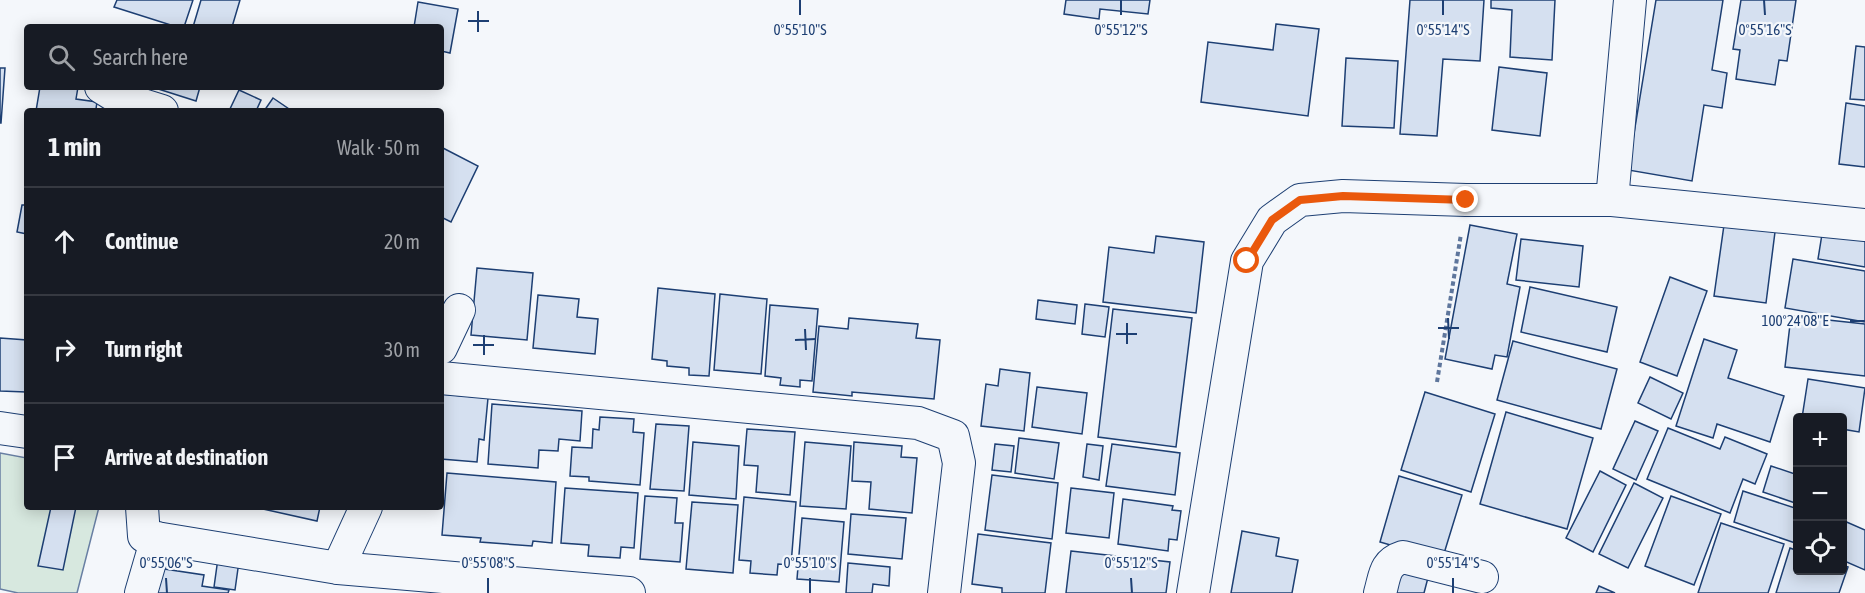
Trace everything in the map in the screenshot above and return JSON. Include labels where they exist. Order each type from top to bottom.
[{"type":"street","points":[[1612,200],[1630,0]]},
{"type":"street","points":[[106,90],[117,97],[152,108]]},
{"type":"street","points":[[1193,593],[1247,261],[1272,220],[1300,200],[1343,196],[1466,200],[1612,200],[1865,225]]},
{"type":"street","points":[[444,342],[459,310]]},
{"type":"street","points":[[444,378],[918,423],[953,436],[959,463],[944,593]]},
{"type":"street","points":[[0,428],[24,432]]},
{"type":"street","points":[[142,510],[144,536],[338,568],[629,593]]},
{"type":"street","points":[[338,568],[365,510]]},
{"type":"street","points":[[141,593],[157,538]]},
{"type":"street","points":[[1380,593],[1388,567],[1393,560],[1403,557],[1482,577]]},
{"type":"path","points":[[1437,382],[1466,200]]},
{"type":"shaded area","points":[[0,453],[24,457],[24,510],[98,510],[77,593],[18,593],[0,589]]},
{"type":"building","points":[[117,0],[193,0],[185,24],[168,24],[114,7]]},
{"type":"building","points":[[201,0],[240,0],[233,24],[194,24]]},
{"type":"building","points":[[1066,0],[1150,0],[1148,14],[1100,9],[1099,19],[1064,14]]},
{"type":"building","points":[[1410,0],[1484,0],[1480,61],[1443,59],[1437,136],[1400,134]]},
{"type":"building","points":[[1491,0],[1555,0],[1552,60],[1510,57],[1512,10],[1491,8]]},
{"type":"building","points":[[1656,0],[1723,0],[1712,70],[1727,73],[1722,108],[1704,105],[1692,181],[1628,170]]},
{"type":"building","points":[[1741,0],[1796,0],[1787,61],[1779,60],[1775,85],[1736,79],[1740,50],[1733,49]]},
{"type":"building","points":[[418,2],[458,9],[450,53],[444,52],[444,24],[414,24]]},
{"type":"building","points":[[1276,24],[1319,29],[1308,116],[1201,102],[1208,42],[1273,50]]},
{"type":"building","points":[[1856,46],[1865,47],[1865,100],[1850,99]]},
{"type":"building","points":[[1346,58],[1398,61],[1394,128],[1342,126]]},
{"type":"building","points":[[1499,67],[1547,73],[1540,136],[1492,130]]},
{"type":"building","points":[[0,68],[5,68],[1,123],[0,123]]},
{"type":"building","points":[[40,90],[78,90],[76,99],[97,102],[96,108],[36,108]]},
{"type":"building","points":[[161,90],[199,90],[196,101]]},
{"type":"building","points":[[239,90],[261,100],[257,108],[230,108]]},
{"type":"building","points":[[273,98],[288,108],[266,108]]},
{"type":"building","points":[[1846,103],[1865,106],[1865,167],[1839,164]]},
{"type":"building","points":[[444,149],[478,166],[451,222],[444,218]]},
{"type":"building","points":[[22,205],[24,205],[24,233],[17,232]]},
{"type":"building","points":[[1470,225],[1517,234],[1507,284],[1520,287],[1507,357],[1495,355],[1492,369],[1445,359]]},
{"type":"building","points":[[1724,225],[1775,232],[1766,303],[1714,296]]},
{"type":"building","points":[[1823,228],[1865,234],[1865,267],[1818,259]]},
{"type":"building","points":[[1156,236],[1204,242],[1196,313],[1103,302],[1109,247],[1154,253]]},
{"type":"building","points":[[1521,239],[1583,246],[1579,287],[1516,280]]},
{"type":"building","points":[[1793,259],[1865,271],[1865,322],[1785,308]]},
{"type":"building","points":[[477,268],[533,273],[527,340],[471,335]]},
{"type":"building","points":[[1670,277],[1707,291],[1677,376],[1640,362]]},
{"type":"building","points":[[1530,287],[1617,307],[1607,352],[1521,332]]},
{"type":"building","points":[[658,288],[715,294],[709,376],[689,375],[689,368],[667,366],[667,361],[652,359]]},
{"type":"building","points":[[720,294],[767,299],[761,374],[714,370]]},
{"type":"building","points":[[538,295],[579,299],[577,317],[598,319],[595,354],[533,348]]},
{"type":"building","points":[[1038,300],[1077,305],[1075,324],[1036,319]]},
{"type":"building","points":[[1085,304],[1109,307],[1105,337],[1082,334]]},
{"type":"building","points":[[770,305],[818,309],[812,381],[800,380],[800,387],[780,385],[781,378],[765,376]]},
{"type":"building","points":[[1113,309],[1192,318],[1176,447],[1098,437]]},
{"type":"building","points":[[1791,316],[1865,324],[1865,376],[1785,367]]},
{"type":"building","points":[[849,318],[918,324],[916,338],[940,340],[934,399],[852,392],[852,396],[813,392],[819,326],[848,329]]},
{"type":"building","points":[[0,338],[24,340],[24,392],[0,391]]},
{"type":"building","points":[[1704,339],[1737,350],[1728,378],[1784,396],[1770,442],[1717,424],[1713,438],[1676,426]]},
{"type":"building","points":[[1513,341],[1617,369],[1601,429],[1497,400]]},
{"type":"building","points":[[1000,369],[1030,373],[1024,431],[981,426],[986,384],[998,386]]},
{"type":"building","points":[[1650,377],[1683,393],[1671,419],[1638,403]]},
{"type":"building","points":[[1808,379],[1865,388],[1859,432],[1847,430],[1847,413],[1803,413]]},
{"type":"building","points":[[1037,387],[1087,393],[1082,434],[1032,427]]},
{"type":"building","points":[[1425,392],[1495,414],[1471,492],[1401,470]]},
{"type":"building","points":[[444,394],[488,398],[484,440],[479,439],[477,462],[444,459]]},
{"type":"building","points":[[492,404],[582,411],[580,441],[559,439],[558,451],[539,450],[538,468],[488,464]]},
{"type":"building","points":[[1506,412],[1593,438],[1567,529],[1480,504]]},
{"type":"building","points":[[600,417],[634,419],[633,432],[644,433],[640,485],[589,481],[589,477],[570,476],[572,447],[592,448],[593,429],[599,430]]},
{"type":"building","points":[[1635,421],[1658,431],[1636,480],[1613,469]]},
{"type":"building","points":[[656,424],[689,426],[684,491],[650,489]]},
{"type":"building","points":[[1668,428],[1720,449],[1725,437],[1767,454],[1755,484],[1743,479],[1730,513],[1647,479]]},
{"type":"building","points":[[747,429],[795,432],[790,495],[756,492],[758,466],[744,465]]},
{"type":"building","points":[[1019,438],[1059,443],[1054,479],[1015,473]]},
{"type":"building","points":[[693,442],[739,446],[736,499],[689,495]]},
{"type":"building","points":[[805,442],[851,446],[846,509],[800,506]]},
{"type":"building","points":[[854,442],[902,446],[901,457],[917,458],[912,513],[869,509],[871,482],[852,481]]},
{"type":"building","points":[[995,444],[1014,446],[1011,472],[992,470]]},
{"type":"building","points":[[1087,444],[1103,446],[1099,480],[1083,477]]},
{"type":"building","points":[[1112,444],[1180,453],[1175,495],[1106,486]]},
{"type":"building","points":[[1771,466],[1793,473],[1793,502],[1763,492]]},
{"type":"building","points":[[1600,471],[1626,485],[1593,552],[1566,538]]},
{"type":"building","points":[[447,473],[556,482],[552,543],[533,541],[532,546],[480,542],[481,538],[442,535]]},
{"type":"building","points":[[992,475],[1058,483],[1052,539],[985,530]]},
{"type":"building","points":[[1399,476],[1462,495],[1442,560],[1380,542]]},
{"type":"building","points":[[1634,483],[1663,498],[1628,568],[1599,554]]},
{"type":"building","points":[[565,488],[638,493],[634,548],[621,547],[620,558],[588,556],[589,545],[561,543]]},
{"type":"building","points":[[1071,488],[1114,493],[1109,538],[1066,533]]},
{"type":"building","points":[[1743,491],[1793,507],[1793,542],[1734,522]]},
{"type":"building","points":[[645,496],[677,498],[675,523],[683,523],[680,562],[640,559]]},
{"type":"building","points":[[1671,496],[1721,514],[1694,585],[1645,566]]},
{"type":"building","points":[[744,497],[796,502],[791,565],[778,564],[777,575],[750,573],[751,561],[739,560]]},
{"type":"building","points":[[1123,499],[1173,506],[1172,510],[1181,511],[1177,540],[1169,539],[1168,551],[1118,544]]},
{"type":"building","points":[[692,502],[738,505],[733,573],[686,569]]},
{"type":"building","points":[[50,510],[75,510],[63,570],[38,566]]},
{"type":"building","points":[[268,510],[319,510],[317,521]]},
{"type":"building","points":[[851,514],[906,518],[902,559],[848,554]]},
{"type":"building","points":[[802,518],[844,522],[839,582],[797,579]]},
{"type":"building","points":[[1847,522],[1865,530],[1865,570],[1847,562]]},
{"type":"building","points":[[1721,523],[1784,544],[1768,593],[1698,593]]},
{"type":"building","points":[[1242,531],[1279,538],[1276,556],[1298,560],[1292,593],[1231,593]]},
{"type":"building","points":[[978,534],[1051,543],[1045,593],[1002,593],[1002,588],[972,584]]},
{"type":"building","points":[[1790,548],[1793,549],[1793,575],[1845,575],[1839,593],[1776,593]]},
{"type":"building","points":[[219,551],[240,554],[235,590],[214,587]]},
{"type":"building","points":[[1071,551],[1170,562],[1166,593],[1066,593]]},
{"type":"building","points":[[1397,561],[1430,570],[1424,593],[1388,593]]},
{"type":"building","points":[[848,563],[890,567],[889,586],[873,584],[872,593],[846,593]]},
{"type":"building","points":[[151,567],[204,575],[202,586],[229,590],[228,593],[147,593]]},
{"type":"building","points":[[1599,586],[1615,593],[1596,593]]},
{"type":"route","points":[[1247,261],[1272,220],[1300,200],[1343,196],[1466,200]]}]
